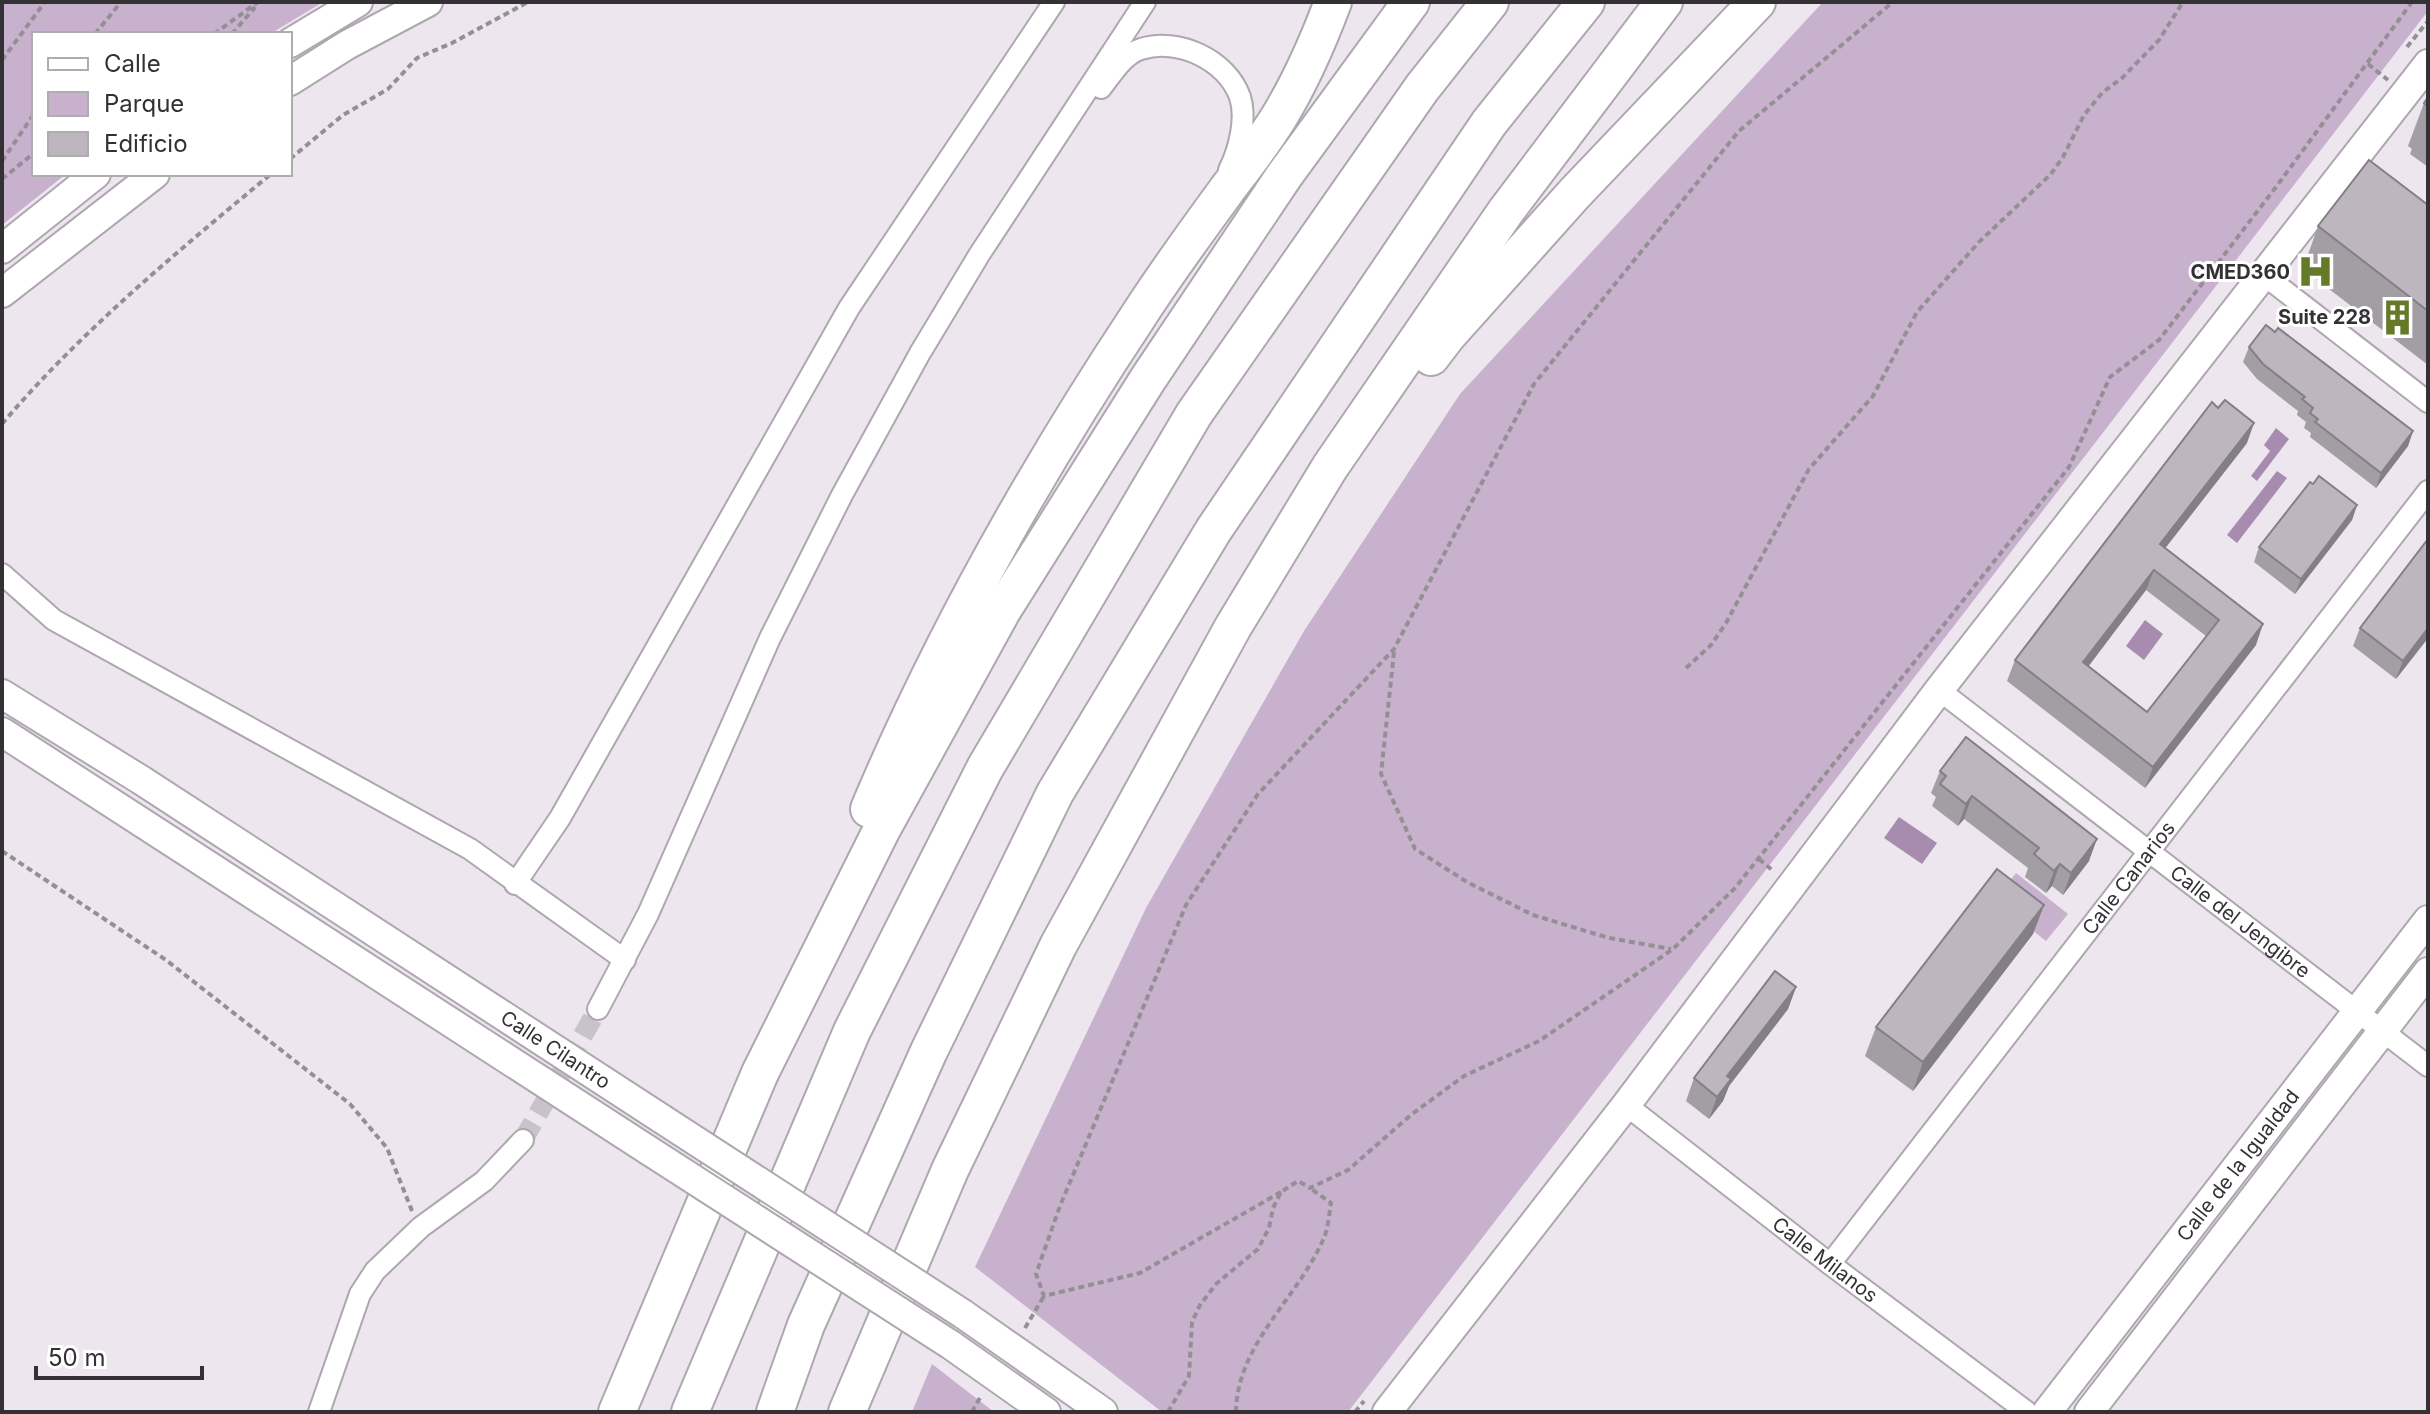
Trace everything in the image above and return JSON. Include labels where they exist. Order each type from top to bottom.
[{"type":"highway","points":[[814,965],[856,842],[898,740],[964,606],[1074,416],[1193,236],[1278,119],[1299,82],[1333,2]]},
{"type":"highway","points":[[617,1412],[760,1073],[882,829],[1010,598],[1148,379],[1267,201],[1411,2]]},
{"type":"highway","points":[[690,1412],[852,1031],[985,768],[1194,414],[1422,88],[1490,2]]},
{"type":"highway","points":[[775,1412],[806,1325],[929,1051],[1055,793],[1213,531],[1489,123],[1586,2]]},
{"type":"highway","points":[[847,1412],[950,1170],[1058,946],[1233,627],[1356,428],[1506,211],[1664,2]]},
{"type":"highway","points":[[1233,627],[1447,336],[1575,193],[1757,2]]},
{"type":"street","points":[[292,42],[358,2]]},
{"type":"street","points":[[292,80],[347,45],[428,2]]},
{"type":"street","points":[[515,884],[560,818],[849,308],[1054,2]]},
{"type":"street","points":[[598,1009],[667,872],[770,638],[842,495],[979,255],[1145,2]]},
{"type":"street","points":[[1039,166],[1122,61],[1139,49],[1179,47],[1205,58],[1226,74],[1239,96],[1243,121],[1231,165],[1193,236]]},
{"type":"street","points":[[1387,1412],[1626,1105],[1939,690],[2428,64]]},
{"type":"street","points":[[2,249],[93,176]]},
{"type":"street","points":[[2,293],[152,176]]},
{"type":"street","points":[[2264,275],[2428,402]]},
{"type":"street","name":"Calle Canarios","points":[[1830,1264],[2428,491]]},
{"type":"street","points":[[2,574],[54,620],[470,849],[625,960]]},
{"type":"street","name":"Calle del Jengibre","points":[[1939,690],[2428,1066]]},
{"type":"street","name":"Calle Cilantro","points":[[2,694],[141,780],[963,1314],[1103,1412]]},
{"type":"street","name":"Calle Cilantro","points":[[2,732],[951,1345],[1046,1412]]},
{"type":"street","name":"Calle de la Igualdad","points":[[2047,1412],[2428,920]]},
{"type":"street","name":"Calle de la Igualdad","points":[[2089,1412],[2428,972]]},
{"type":"street","name":"Calle Milanos","points":[[1626,1105],[2027,1412]]},
{"type":"street","points":[[319,1412],[360,1294],[375,1271],[421,1227],[484,1181],[523,1140]]},
{"type":"path","points":[[2,60],[45,2]]},
{"type":"path","points":[[97,32],[121,2]]},
{"type":"path","points":[[217,32],[258,2]]},
{"type":"path","points":[[234,32],[258,2]]},
{"type":"path","points":[[292,157],[343,115],[388,89],[417,58],[528,2]]},
{"type":"path","points":[[1236,1412],[1236,1394],[1254,1347],[1324,1239],[1331,1203],[1310,1188],[1298,1181],[1140,1273],[1044,1296],[1036,1274],[1060,1206],[1186,905],[1258,794],[1394,649],[1534,384],[1739,131],[1893,2]]},
{"type":"path","points":[[1686,668],[1711,645],[1726,623],[1809,469],[1879,388],[1917,312],[1979,242],[2051,174],[2084,115],[2102,93],[2122,78],[2159,40],[2183,2]]},
{"type":"path","points":[[1310,1188],[1348,1170],[1412,1114],[1464,1076],[1539,1041],[1673,949],[1735,888],[2069,467],[2110,377],[2159,340],[2412,2]]},
{"type":"path","points":[[2368,64],[2392,83]]},
{"type":"path","points":[[2,161],[32,117]]},
{"type":"path","points":[[2,179],[32,155]]},
{"type":"path","points":[[2,424],[36,384],[190,242],[269,176]]},
{"type":"path","points":[[1394,649],[1381,774],[1415,849],[1467,882],[1533,915],[1609,938],[1673,949]]},
{"type":"path","points":[[2,851],[166,960],[350,1104],[387,1148],[406,1200],[421,1227]]},
{"type":"path","points":[[1759,859],[1779,875]]},
{"type":"path","points":[[1168,1412],[1189,1376],[1192,1322],[1200,1305],[1216,1284],[1258,1249],[1281,1192]]},
{"type":"path","points":[[972,1412],[982,1395]]},
{"type":"green space","points":[[2,2],[323,2],[273,32],[32,32],[32,176],[63,176],[2,225]]},
{"type":"green space","points":[[1823,2],[2428,2],[2428,11],[1348,1412],[1162,1412],[975,1267],[1146,908],[1304,631],[1460,394]]},
{"type":"green space","points":[[2016,873],[2068,914],[2046,941],[1994,900]]},
{"type":"green space","points":[[932,1364],[994,1412],[912,1412]]},
{"type":"shaded area","points":[[2276,428],[2289,439],[2257,481],[2251,476],[2270,451],[2264,445]]},
{"type":"shaded area","points":[[2277,471],[2287,478],[2237,543],[2227,535]]},
{"type":"shaded area","points":[[2145,620],[2163,634],[2144,660],[2126,646]]},
{"type":"shaded area","points":[[1899,817],[1937,843],[1922,864],[1884,838]]},
{"type":"building","points":[[2369,160],[2428,205],[2428,311],[2318,226]]},
{"type":"building","points":[[2266,325],[2275,332],[2278,328],[2413,431],[2381,473],[2315,422],[2318,419],[2310,413],[2313,408],[2302,399],[2305,397],[2263,364],[2249,347]]},
{"type":"building","points":[[2225,400],[2254,423],[2160,544],[2263,624],[2153,767],[2015,660],[2212,402],[2218,408]],"holes":[[[2154,570],[2219,620],[2147,712],[2083,662]]]},
{"type":"building","points":[[2319,476],[2357,505],[2301,579],[2259,547],[2310,482],[2313,484]]},
{"type":"building","points":[[2428,539],[2428,628],[2403,661],[2360,628]]},
{"type":"building","points":[[1966,737],[2097,839],[2071,873],[2060,864],[2054,871],[2034,854],[2039,848],[1972,796],[1966,804],[1940,784],[1946,776],[1940,771]]},
{"type":"building","points":[[1997,869],[2044,905],[1923,1062],[1876,1027]]},
{"type":"building","points":[[1775,971],[1796,987],[1727,1076],[1731,1079],[1717,1097],[1694,1078]]},
{"type":"tunnel","points":[[523,1140],[598,1009]]},
{"type":"place","name":"CMED360","points":[[2316,272]]},
{"type":"place","name":"Suite 228","points":[[2397,317]]}]
